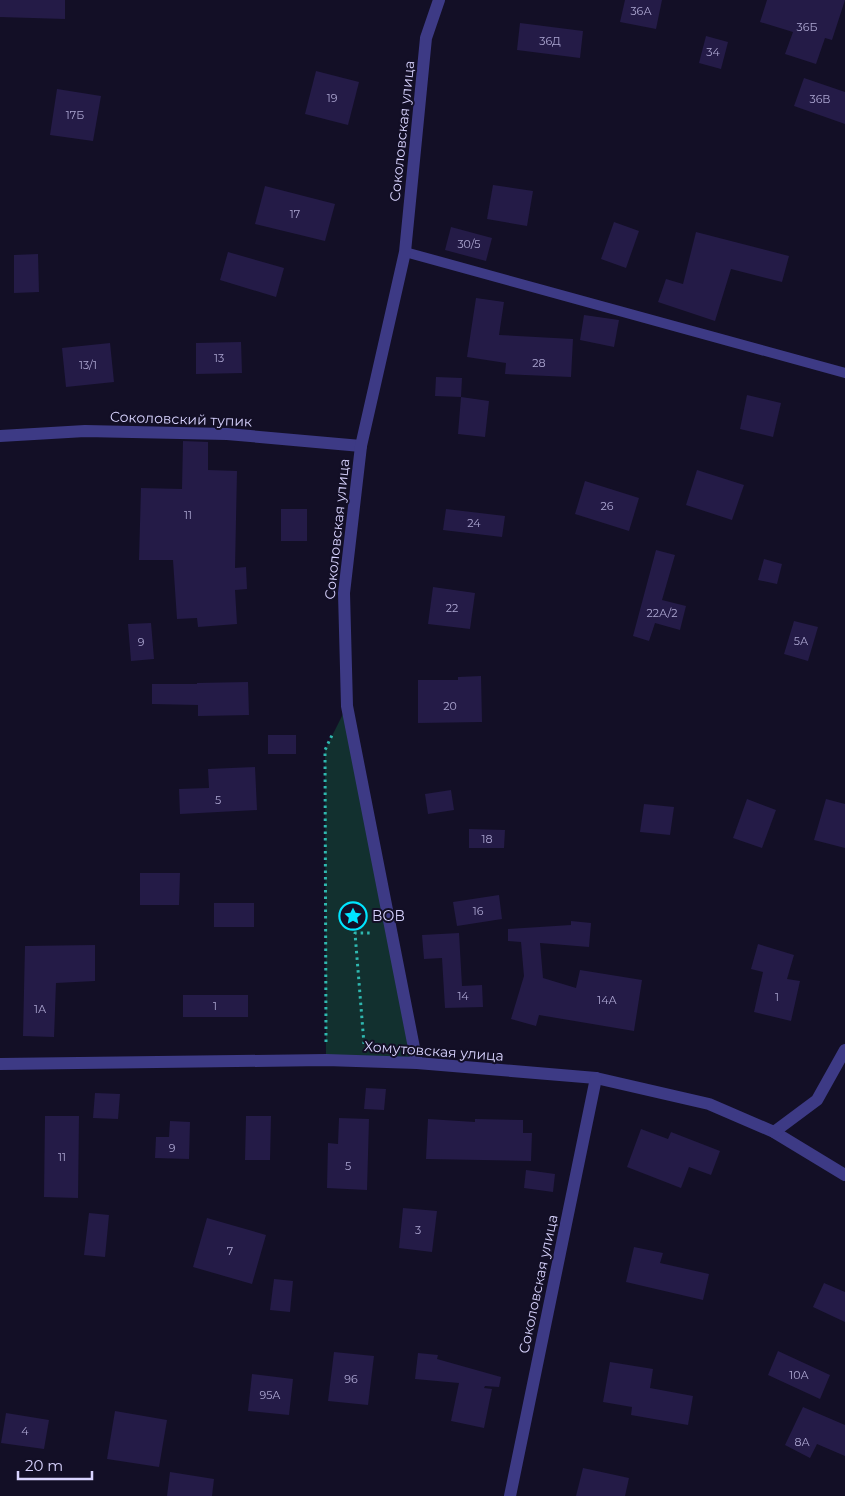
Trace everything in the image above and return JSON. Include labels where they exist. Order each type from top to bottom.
[{"type":"street","name":"Соколовская улица","points":[[417,1063],[347,706],[344,592],[361,446],[405,252],[426,38],[439,0]]},
{"type":"street","name":"Соколовский тупик","points":[[0,436],[86,431],[227,434],[361,446]]},
{"type":"street","points":[[774,1132],[817,1100],[845,1050]]},
{"type":"street","name":"Хомутовская улица","points":[[0,1064],[326,1060],[417,1063],[596,1078],[709,1104],[774,1132],[845,1175]]},
{"type":"street","name":"Соколовская улица","points":[[510,1496],[596,1078]]},
{"type":"lane","points":[[405,252],[845,373]]},
{"type":"path","points":[[326,1060],[325,750],[347,706]]},
{"type":"path","points":[[366,1062],[355,933],[391,932]]},
{"type":"green space","points":[[347,706],[417,1063],[326,1060],[325,750]]},
{"type":"building","points":[[0,0],[65,0],[65,19],[0,17]]},
{"type":"building","points":[[625,0],[662,0],[656,29],[620,22]]},
{"type":"building","points":[[767,0],[845,0],[832,40],[825,38],[816,64],[785,54],[793,32],[760,22]]},
{"type":"building","points":[[520,23],[583,31],[580,58],[517,50]]},
{"type":"building","points":[[706,36],[728,42],[721,69],[699,63]]},
{"type":"building","points":[[316,71],[359,82],[348,125],[305,114]]},
{"type":"building","points":[[804,78],[845,92],[845,124],[794,106]]},
{"type":"building","points":[[57,89],[101,96],[93,141],[50,135]]},
{"type":"building","points":[[493,185],[533,191],[527,226],[487,219]]},
{"type":"building","points":[[265,186],[335,204],[325,241],[255,224]]},
{"type":"building","points":[[614,222],[639,231],[626,268],[601,259]]},
{"type":"building","points":[[451,227],[492,238],[486,261],[445,250]]},
{"type":"building","points":[[696,232],[789,256],[782,282],[731,269],[715,321],[658,302],[666,279],[683,284]]},
{"type":"building","points":[[228,252],[284,268],[276,297],[220,280]]},
{"type":"building","points":[[38,254],[39,292],[14,293],[14,255]]},
{"type":"building","points":[[476,298],[504,302],[499,335],[573,339],[571,377],[505,374],[506,363],[467,357]]},
{"type":"building","points":[[584,315],[619,320],[614,347],[580,340]]},
{"type":"building","points":[[241,342],[242,373],[196,374],[196,343]]},
{"type":"building","points":[[110,343],[114,382],[66,387],[62,348]]},
{"type":"building","points":[[436,377],[462,378],[461,397],[435,396]]},
{"type":"building","points":[[747,395],[781,403],[773,437],[740,429]]},
{"type":"building","points":[[461,397],[489,401],[485,437],[458,434]]},
{"type":"building","points":[[183,441],[208,442],[208,470],[237,471],[235,568],[246,567],[247,589],[235,590],[237,624],[198,627],[197,618],[177,619],[173,560],[139,560],[141,488],[182,489]]},
{"type":"building","points":[[697,470],[744,485],[732,520],[686,505]]},
{"type":"building","points":[[585,481],[639,498],[629,531],[575,514]]},
{"type":"building","points":[[281,509],[307,509],[307,541],[281,541]]},
{"type":"building","points":[[446,509],[505,516],[502,537],[443,530]]},
{"type":"building","points":[[656,550],[675,555],[662,600],[686,606],[680,630],[655,623],[649,641],[633,636]]},
{"type":"building","points":[[764,559],[782,564],[777,584],[758,580]]},
{"type":"building","points":[[433,587],[475,593],[470,629],[428,624]]},
{"type":"building","points":[[794,621],[818,627],[808,661],[784,654]]},
{"type":"building","points":[[151,623],[154,659],[131,661],[128,624]]},
{"type":"building","points":[[481,676],[482,722],[418,723],[418,680],[458,680],[458,677]]},
{"type":"building","points":[[248,682],[249,715],[198,716],[198,705],[152,704],[152,684]]},
{"type":"building","points":[[268,735],[296,735],[296,754],[268,754]]},
{"type":"building","points":[[255,767],[257,810],[180,814],[179,789],[209,788],[208,769]]},
{"type":"building","points":[[451,790],[454,810],[428,814],[425,794]]},
{"type":"building","points":[[747,799],[776,810],[762,848],[733,838]]},
{"type":"building","points":[[826,799],[845,804],[845,848],[814,840]]},
{"type":"building","points":[[644,804],[674,807],[670,835],[640,832]]},
{"type":"building","points":[[469,829],[505,830],[504,848],[469,848]]},
{"type":"building","points":[[140,873],[180,873],[179,905],[140,905]]},
{"type":"building","points":[[499,895],[502,919],[457,926],[453,902]]},
{"type":"building","points":[[214,903],[254,903],[254,927],[214,927]]},
{"type":"building","points":[[571,921],[591,923],[589,947],[540,943],[543,978],[576,988],[580,970],[642,980],[634,1031],[539,1015],[536,1026],[511,1019],[524,976],[521,942],[508,941],[508,929],[571,925]]},
{"type":"building","points":[[459,933],[462,986],[482,985],[483,1007],[445,1008],[442,958],[424,959],[422,935]]},
{"type":"building","points":[[758,944],[794,955],[787,979],[800,981],[791,1021],[754,1012],[763,972],[751,969]]},
{"type":"building","points":[[95,945],[95,981],[56,983],[54,1037],[23,1036],[25,946]]},
{"type":"building","points":[[183,995],[248,995],[248,1017],[183,1017]]},
{"type":"building","points":[[366,1088],[386,1089],[384,1110],[364,1109]]},
{"type":"building","points":[[95,1093],[120,1094],[118,1119],[93,1118]]},
{"type":"building","points":[[45,1116],[79,1116],[78,1198],[44,1197]]},
{"type":"building","points":[[246,1116],[271,1116],[270,1160],[245,1160]]},
{"type":"building","points":[[339,1118],[369,1119],[367,1190],[327,1188],[328,1143],[338,1144]]},
{"type":"building","points":[[428,1119],[475,1122],[475,1119],[523,1120],[523,1133],[532,1133],[531,1161],[426,1159]]},
{"type":"building","points":[[170,1121],[190,1122],[189,1159],[155,1158],[156,1137],[169,1137]]},
{"type":"building","points":[[641,1129],[668,1139],[671,1132],[720,1151],[711,1175],[689,1167],[681,1188],[627,1167]]},
{"type":"building","points":[[526,1170],[555,1174],[553,1192],[524,1188]]},
{"type":"building","points":[[403,1208],[437,1211],[432,1252],[399,1248]]},
{"type":"building","points":[[89,1213],[109,1215],[105,1257],[84,1255]]},
{"type":"building","points":[[207,1218],[266,1235],[252,1284],[193,1267]]},
{"type":"building","points":[[634,1247],[663,1253],[660,1263],[709,1274],[703,1300],[626,1282]]},
{"type":"building","points":[[274,1279],[293,1281],[290,1312],[270,1310]]},
{"type":"building","points":[[824,1283],[845,1292],[845,1322],[813,1307]]},
{"type":"building","points":[[778,1351],[830,1375],[820,1399],[768,1375]]},
{"type":"building","points":[[334,1352],[374,1356],[368,1405],[328,1401]]},
{"type":"building","points":[[418,1353],[438,1355],[437,1359],[501,1377],[499,1387],[485,1386],[484,1388],[492,1389],[484,1428],[451,1421],[459,1383],[415,1379]]},
{"type":"building","points":[[610,1362],[653,1369],[650,1388],[693,1396],[688,1425],[631,1415],[632,1407],[603,1402]]},
{"type":"building","points":[[252,1374],[293,1379],[289,1415],[248,1411]]},
{"type":"building","points":[[803,1407],[845,1425],[845,1456],[817,1444],[810,1458],[785,1445]]},
{"type":"building","points":[[115,1411],[167,1420],[159,1467],[107,1459]]},
{"type":"building","points":[[6,1413],[49,1420],[44,1449],[1,1443]]},
{"type":"building","points":[[583,1468],[629,1478],[625,1496],[576,1496]]},
{"type":"building","points":[[170,1472],[214,1479],[212,1496],[167,1496]]},
{"type":"place","name":"ВОВ","points":[[353,916]]}]
